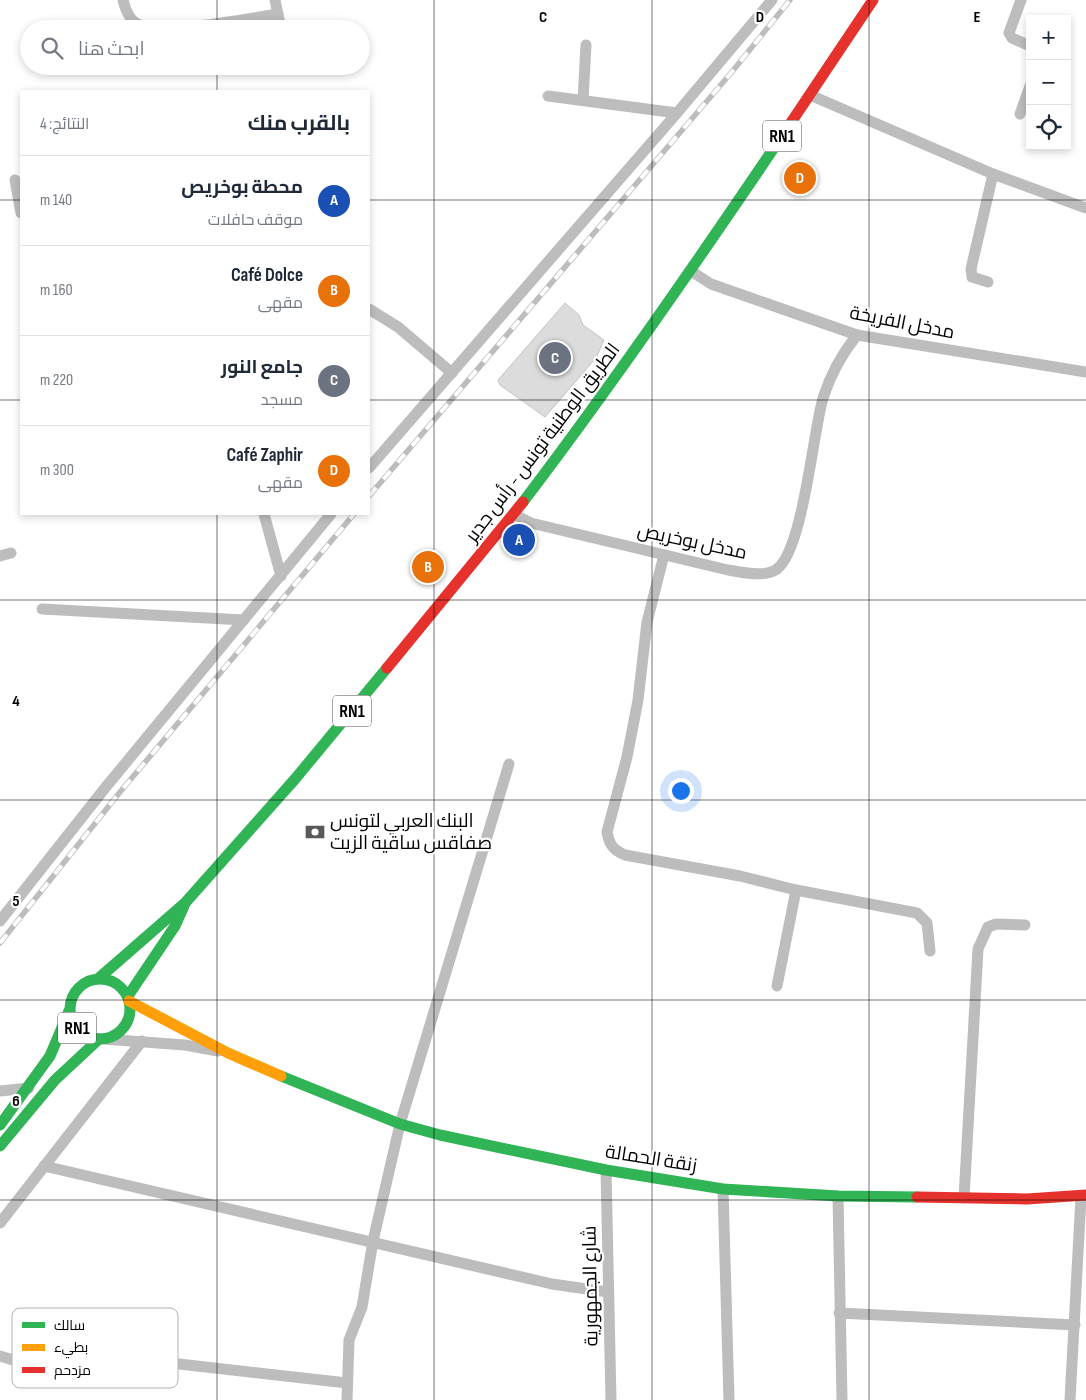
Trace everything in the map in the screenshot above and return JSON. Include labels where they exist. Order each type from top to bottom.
[{"type":"main road","name":"الطريق الوطنية تونس - رأس جدير","points":[[99,978],[185,903],[301,772],[514,514],[581,426],[690,271],[873,0]]},
{"type":"main road","name":"الطريق الوطنية تونس - رأس جدير","points":[[128,999],[175,926],[185,903]]},
{"type":"main road","points":[[99,978],[116,983],[128,999]]},
{"type":"main road","name":"RN1","points":[[0,1125],[50,1056],[69,1011],[70,1001],[81,985],[99,978]]},
{"type":"main road","name":"زنقة الحمالة","points":[[128,999],[228,1053],[305,1087],[400,1124],[440,1135],[606,1170],[723,1189],[838,1196],[1049,1199],[1083,1196]]},
{"type":"main road","name":"RN1","points":[[0,1146],[55,1080],[101,1039],[122,1030],[130,1012],[128,999]]},
{"type":"main road","name":"RN1","points":[[69,1011],[76,1027],[90,1037],[101,1039]]},
{"type":"street","points":[[123,0],[132,20]]},
{"type":"street","points":[[275,0],[279,20]]},
{"type":"street","points":[[370,467],[677,113],[772,0]]},
{"type":"street","points":[[1021,0],[1009,33],[1012,38],[1026,44]]},
{"type":"street","points":[[234,20],[278,14]]},
{"type":"street","points":[[583,100],[586,45]]},
{"type":"street","points":[[810,95],[993,174],[1086,208]]},
{"type":"street","points":[[548,96],[677,113]]},
{"type":"street","points":[[1020,114],[1026,97]]},
{"type":"street","points":[[988,282],[972,277],[971,270],[993,174]]},
{"type":"street","points":[[16,180],[20,206]]},
{"type":"street","name":"مدخل الفريخة","points":[[690,271],[711,284],[857,335],[1086,372]]},
{"type":"street","points":[[370,310],[398,327],[452,373]]},
{"type":"street","name":"مدخل بوخريص","points":[[514,514],[531,523],[664,555],[747,572],[768,572],[782,565],[793,540],[801,513],[823,400],[840,357],[857,335]]},
{"type":"street","points":[[264,515],[281,576]]},
{"type":"street","points":[[0,921],[104,788],[330,515]]},
{"type":"street","points":[[664,555],[647,622],[636,710],[627,757],[607,832],[609,841],[616,851],[625,855],[740,876],[796,890],[917,913],[927,923],[930,951]]},
{"type":"street","points":[[42,609],[244,620]]},
{"type":"street","points":[[347,1400],[349,1340],[362,1307],[373,1240],[400,1124],[509,764]]},
{"type":"street","points":[[777,986],[796,890]]},
{"type":"street","points":[[964,1198],[978,949],[988,928],[996,924],[1025,925]]},
{"type":"street","points":[[101,1039],[142,1041],[228,1053]]},
{"type":"street","points":[[0,1223],[142,1041]]},
{"type":"street","points":[[0,1091],[28,1088]]},
{"type":"street","points":[[44,1166],[373,1240],[552,1284],[608,1292]]},
{"type":"street","name":"شارع الجمهورية","points":[[606,1170],[611,1400]]},
{"type":"street","points":[[723,1189],[729,1400]]},
{"type":"street","points":[[838,1196],[842,1400]]},
{"type":"street","points":[[1070,1400],[1083,1196]]},
{"type":"street","points":[[840,1314],[1075,1325]]},
{"type":"street","points":[[0,1356],[12,1360]]},
{"type":"street","points":[[178,1364],[347,1383]]},
{"type":"building","points":[[565,303],[579,315],[583,325],[604,340],[596,358],[545,417],[500,385],[498,380]]},
{"type":"railway","points":[[370,495],[731,73],[790,0]]},
{"type":"railway","points":[[0,943],[120,792],[353,515]]},
{"type":"traffic: fast","points":[[523,502],[654,322],[780,139]]},
{"type":"traffic: fast","points":[[99,978],[185,903],[295,779],[387,668]]},
{"type":"traffic: fast","points":[[128,996],[175,926],[184,906]]},
{"type":"traffic: fast","points":[[94,979],[106,979],[117,984],[125,992],[130,1003],[130,1009],[128,1021],[117,1034],[106,1039],[94,1039],[83,1034],[75,1026],[70,1015],[70,1003],[75,992],[83,984],[94,979]]},
{"type":"traffic: fast","points":[[0,1125],[50,1056],[69,1011]]},
{"type":"traffic: fast","points":[[0,1146],[55,1080],[99,1039]]},
{"type":"traffic: fast","points":[[281,1076],[400,1124],[440,1135],[606,1170],[723,1189],[838,1196],[917,1197]]},
{"type":"traffic: slow","points":[[129,1001],[228,1053],[281,1076]]},
{"type":"traffic: jam","points":[[780,139],[873,0]]},
{"type":"traffic: jam","points":[[387,668],[523,502]]},
{"type":"traffic: jam","points":[[917,1197],[1027,1199],[1086,1195]]},
{"type":"place","name":"Café Zaphir","points":[[800,178]]},
{"type":"place","name":"جامع النور","points":[[555,358]]},
{"type":"place","name":"محطة بوخريص","points":[[519,540]]},
{"type":"place","name":"Café Dolce","points":[[428,567]]},
{"type":"place","name":"البنك العربي لتونس صفاقس ساقية الزيت","points":[[315,832]]}]
